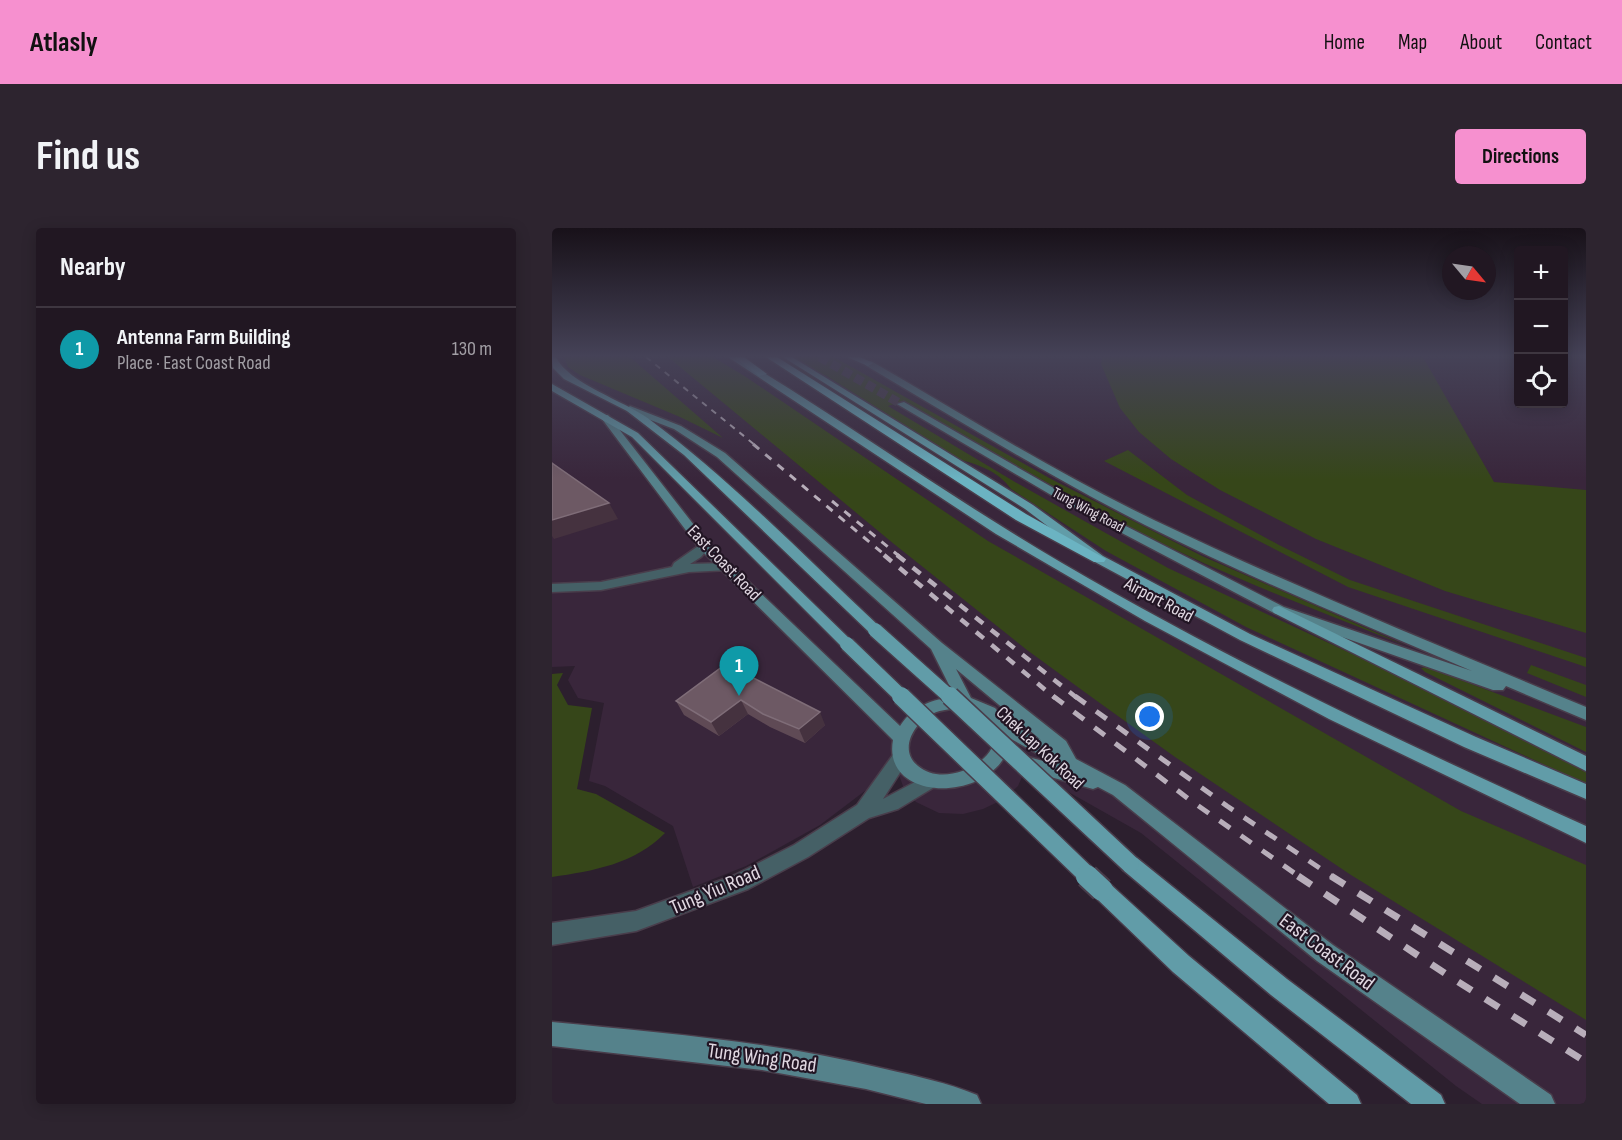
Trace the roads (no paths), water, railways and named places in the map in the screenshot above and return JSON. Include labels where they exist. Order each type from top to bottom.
[{"type":"highway","name":"Airport Road","points":[[835,398],[1021,517],[1099,559]]},
{"type":"main road","name":"East Coast Road","points":[[571,398],[605,417]]},
{"type":"main road","name":"East Coast Road","points":[[608,398],[630,409]]},
{"type":"main road","name":"Airport Road","points":[[798,398],[902,468],[1088,584],[1258,675],[1499,795],[1586,835]]},
{"type":"main road","points":[[854,398],[1029,507],[1099,559]]},
{"type":"main road","name":"Chek Lap Kok Road","points":[[630,409],[690,455],[875,630],[980,723],[1130,864],[1274,983],[1432,1104]]},
{"type":"main road","points":[[605,417],[635,435],[847,644],[1180,964],[1348,1104]]},
{"type":"main road","name":"Airport Road","points":[[1099,559],[1245,637],[1470,742],[1586,792]]},
{"type":"main road","points":[[1279,610],[1586,764]]},
{"type":"street","points":[[927,398],[1051,471],[1121,508],[1299,591],[1586,714]]},
{"type":"street","name":"Tung Wing Road","points":[[901,404],[1067,500],[1279,610],[1586,714]]},
{"type":"street","name":"East Coast Road","points":[[630,409],[668,421],[717,452],[937,646],[1060,746],[1069,761]]},
{"type":"street","name":"East Coast Road","points":[[605,417],[704,546],[901,737]]},
{"type":"street","points":[[664,572],[688,561],[704,546]]},
{"type":"street","points":[[552,588],[600,586],[697,566],[726,567]]},
{"type":"street","name":"East Coast Road","points":[[937,646],[965,702],[988,710],[1002,726],[1028,742],[1069,761],[1119,790],[1324,953],[1542,1104]]},
{"type":"street","points":[[965,702],[934,706],[908,724],[901,737],[901,757],[910,771],[930,781],[948,782],[966,779],[983,771],[997,757],[1004,739],[1002,726]]},
{"type":"street","name":"Tung Yiu Road","points":[[864,811],[901,757]]},
{"type":"street","name":"East Coast Road","points":[[997,757],[1119,790]]},
{"type":"street","name":"Tung Yiu Road","points":[[552,934],[636,921],[741,882],[801,851],[864,811],[892,804],[930,781]]},
{"type":"street","name":"Tung Wing Road","points":[[552,1034],[682,1047],[813,1066],[892,1083],[968,1104]]},
{"type":"tunnel","points":[[890,398],[901,404]]},
{"type":"railway","points":[[697,398],[755,445]]},
{"type":"railway","points":[[753,444],[886,556]]},
{"type":"railway","points":[[832,501],[899,556]]},
{"type":"railway","points":[[884,555],[1055,698]]},
{"type":"railway","points":[[897,555],[1077,698]]},
{"type":"railway","points":[[1053,696],[1190,800],[1300,877]]},
{"type":"railway","points":[[1075,696],[1227,806],[1333,877]]},
{"type":"railway","points":[[1298,876],[1452,978],[1586,1062]]},
{"type":"railway","points":[[1331,876],[1586,1035]]},
{"type":"place","name":"Antenna Farm Building","points":[[739,696]]}]
